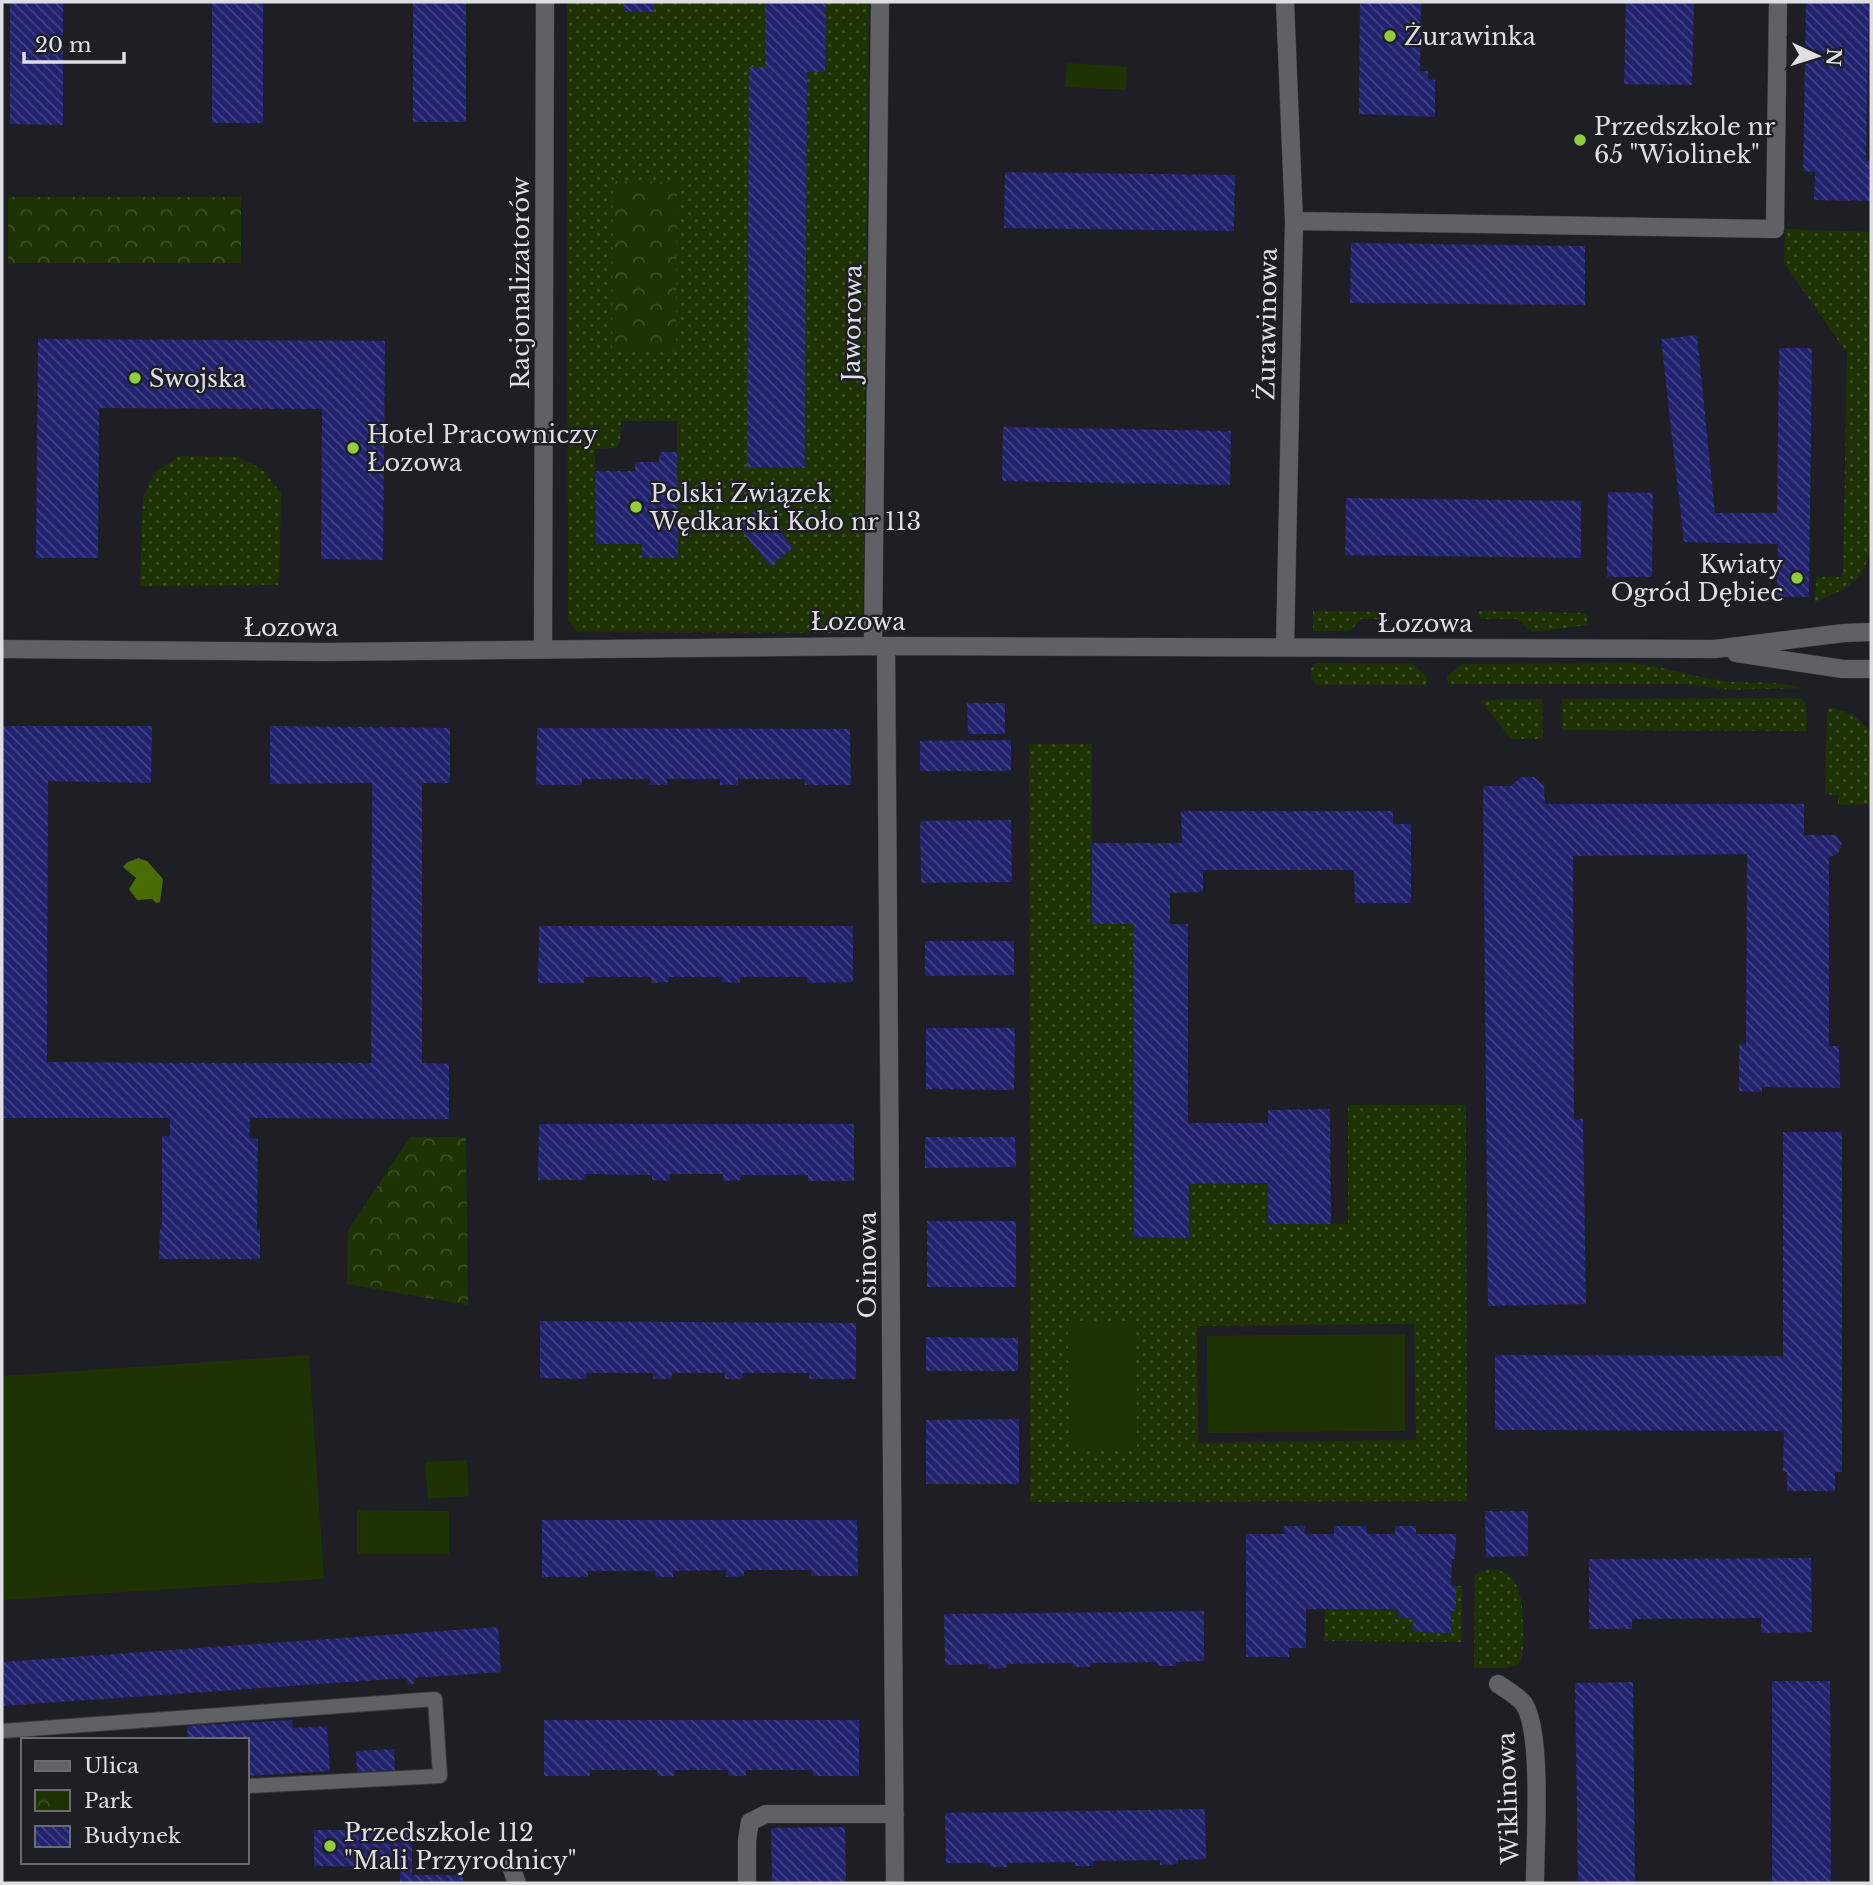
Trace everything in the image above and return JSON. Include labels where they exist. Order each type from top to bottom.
[{"type":"street","name":"Racjonalizatorów","points":[[542,648],[545,2]]},
{"type":"street","name":"Jaworowa","points":[[879,646],[880,2]]},
{"type":"street","name":"Żurawinowa","points":[[1285,2],[1294,221],[1285,647]]},
{"type":"street","points":[[1294,221],[1775,229],[1778,2]]},
{"type":"street","name":"Łozowa","points":[[2,649],[324,652],[879,646],[1715,649],[1871,632]]},
{"type":"street","name":"Osinowa","points":[[879,646],[895,1883]]},
{"type":"street","name":"Łozowa","points":[[1715,649],[1843,669],[1871,669]]},
{"type":"street","name":"Wiklinowa","points":[[1498,1684],[1523,1703],[1533,1730],[1535,1883]]},
{"type":"street","points":[[747,1883],[747,1840],[750,1822],[766,1814],[895,1814]]},
{"type":"street","points":[[510,1864],[517,1883]]},
{"type":"lane","points":[[9,1730],[435,1699],[440,1776],[248,1786]]},
{"type":"lane","points":[[9,1730],[31,1738]]},
{"type":"green space","points":[[567,2],[869,2],[863,618],[854,633],[577,632],[568,620]],"holes":[[[621,421],[677,421],[677,558],[642,544],[596,543],[595,449],[616,448],[620,442]]]},
{"type":"green space","points":[[1067,63],[1127,67],[1126,90],[1065,87]]},
{"type":"green space","points":[[613,181],[677,182],[676,351],[612,350]]},
{"type":"green space","points":[[8,197],[241,197],[241,263],[8,263]]},
{"type":"green space","points":[[1785,229],[1871,232],[1870,549],[1864,569],[1854,582],[1815,602],[1816,577],[1843,577],[1847,353],[1784,263]]},
{"type":"green space","points":[[180,456],[237,457],[262,469],[281,493],[279,585],[140,586],[143,498],[155,472]]},
{"type":"green space","points":[[1313,611],[1383,612],[1383,619],[1361,619],[1347,631],[1313,631]]},
{"type":"green space","points":[[1479,611],[1587,613],[1587,625],[1532,632],[1517,619],[1480,619]]},
{"type":"green space","points":[[1316,663],[1413,664],[1427,677],[1426,685],[1317,685],[1312,680],[1311,669]]},
{"type":"green space","points":[[1631,663],[1724,681],[1772,683],[1801,688],[1728,690],[1687,684],[1448,684],[1447,676],[1462,664]]},
{"type":"green space","points":[[1800,698],[1806,704],[1807,731],[1562,730],[1562,699]]},
{"type":"green space","points":[[1542,699],[1543,739],[1511,739],[1480,700]]},
{"type":"green space","points":[[1832,707],[1855,716],[1871,732],[1871,804],[1838,805],[1838,795],[1825,795],[1827,710]]},
{"type":"green space","points":[[1029,744],[1092,744],[1092,923],[1133,924],[1134,1237],[1189,1237],[1189,1184],[1268,1183],[1268,1224],[1348,1224],[1348,1105],[1466,1105],[1467,1501],[1030,1502]],"holes":[[[1414,1324],[1416,1440],[1198,1443],[1197,1326]]]},
{"type":"green space","points":[[410,1137],[466,1137],[468,1305],[347,1284],[348,1231]]},
{"type":"green space","points":[[1068,1323],[1136,1323],[1137,1449],[1069,1449]]},
{"type":"green space","points":[[1405,1334],[1405,1431],[1208,1433],[1207,1336]]},
{"type":"green space","points":[[309,1355],[324,1579],[2,1600],[2,1376]]},
{"type":"green space","points":[[467,1460],[469,1496],[428,1499],[425,1462]]},
{"type":"green space","points":[[357,1510],[449,1511],[449,1554],[357,1554]]},
{"type":"green space","points":[[1489,1569],[1508,1575],[1514,1581],[1521,1598],[1523,1651],[1518,1665],[1508,1668],[1474,1668],[1475,1574]]},
{"type":"green space","points":[[1456,1586],[1462,1586],[1462,1642],[1324,1641],[1325,1609],[1398,1609],[1399,1618],[1413,1618],[1414,1632],[1451,1633],[1451,1611],[1455,1611]]},
{"type":"shaded area","points":[[138,858],[147,861],[163,879],[160,902],[156,903],[152,899],[137,900],[129,889],[136,878],[123,867]]},
{"type":"building","points":[[10,2],[63,2],[63,125],[10,124]]},
{"type":"building","points":[[212,2],[263,2],[263,123],[212,123]]},
{"type":"building","points":[[413,2],[466,2],[466,122],[413,122]]},
{"type":"building","points":[[623,2],[654,2],[654,12],[624,11]]},
{"type":"building","points":[[765,2],[826,2],[825,72],[807,72],[805,468],[747,467],[749,67],[765,67]]},
{"type":"building","name":"Żurawinka","points":[[1360,2],[1421,2],[1420,71],[1428,71],[1428,79],[1435,80],[1435,117],[1359,114]]},
{"type":"building","points":[[1626,2],[1694,2],[1692,85],[1624,84]]},
{"type":"building","points":[[1806,2],[1869,2],[1866,161],[1871,161],[1871,201],[1814,200],[1815,172],[1803,171]]},
{"type":"building","points":[[1005,172],[1235,175],[1234,231],[1004,228]]},
{"type":"building","points":[[1351,243],[1585,246],[1585,305],[1350,303]]},
{"type":"building","points":[[1697,335],[1715,513],[1777,513],[1779,348],[1812,348],[1809,597],[1776,597],[1778,544],[1684,542],[1661,339]]},
{"type":"building","name":"Hotel Pracowniczy Łozowa","points":[[38,339],[385,341],[383,560],[321,559],[322,409],[99,408],[98,558],[36,558]]},
{"type":"building","points":[[1003,427],[1231,431],[1230,485],[1002,481]]},
{"type":"building","name":"Polski Związek Wędkarski Koło nr 113","points":[[660,452],[677,452],[678,558],[642,558],[642,544],[596,544],[595,471],[635,471],[635,462],[659,462]]},
{"type":"building","points":[[1608,492],[1653,493],[1652,577],[1607,577]]},
{"type":"building","points":[[1346,498],[1581,501],[1581,558],[1345,555]]},
{"type":"building","points":[[761,506],[793,548],[770,566],[737,525]]},
{"type":"building","points":[[967,703],[1005,703],[1005,734],[968,734]]},
{"type":"building","points":[[2,726],[152,726],[151,783],[48,781],[47,1062],[211,1063],[371,1063],[372,783],[270,784],[270,726],[450,728],[450,783],[422,783],[422,1063],[449,1064],[449,1119],[250,1118],[249,1138],[258,1139],[257,1229],[260,1229],[260,1259],[159,1259],[162,1229],[162,1136],[170,1136],[170,1118],[2,1118]]},
{"type":"building","points":[[537,728],[850,729],[851,785],[805,785],[805,779],[738,779],[738,785],[720,785],[720,779],[667,779],[667,785],[649,785],[650,779],[582,779],[582,785],[536,785]]},
{"type":"building","points":[[1011,740],[1011,771],[920,771],[920,741]]},
{"type":"building","points":[[1521,777],[1534,777],[1544,786],[1545,804],[1804,804],[1804,835],[1836,835],[1842,844],[1838,854],[1829,857],[1829,1046],[1839,1046],[1840,1088],[1762,1087],[1762,1092],[1739,1091],[1739,1044],[1746,1045],[1747,854],[1573,856],[1574,1119],[1583,1119],[1586,1304],[1488,1306],[1483,786],[1511,786]]},
{"type":"building","points":[[1181,811],[1393,811],[1393,824],[1411,824],[1411,903],[1355,903],[1354,870],[1203,870],[1203,892],[1170,893],[1170,924],[1188,924],[1188,1123],[1268,1123],[1268,1110],[1330,1109],[1331,1224],[1268,1224],[1268,1183],[1189,1184],[1189,1238],[1134,1237],[1133,924],[1092,924],[1092,843],[1182,843]]},
{"type":"building","points":[[1011,820],[1012,882],[921,883],[920,821]]},
{"type":"building","points":[[539,926],[853,926],[853,982],[807,983],[807,977],[740,977],[740,983],[722,982],[722,977],[669,977],[669,982],[651,983],[651,977],[584,977],[584,983],[538,983]]},
{"type":"building","points":[[925,941],[1014,941],[1014,975],[925,976]]},
{"type":"building","points":[[926,1028],[1015,1028],[1014,1090],[926,1089]]},
{"type":"building","points":[[539,1124],[854,1124],[854,1181],[808,1181],[808,1175],[741,1175],[741,1180],[723,1181],[723,1174],[669,1174],[670,1181],[652,1180],[652,1175],[585,1174],[584,1180],[538,1180]]},
{"type":"building","points":[[1783,1132],[1842,1132],[1842,1472],[1835,1472],[1835,1491],[1787,1491],[1787,1472],[1783,1472],[1784,1431],[1495,1430],[1495,1355],[1783,1356]]},
{"type":"building","points":[[925,1137],[1015,1137],[1016,1167],[925,1168]]},
{"type":"building","points":[[927,1221],[1016,1221],[1016,1287],[927,1287]]},
{"type":"building","points":[[540,1321],[856,1323],[856,1379],[809,1379],[809,1373],[743,1373],[742,1379],[725,1379],[725,1373],[672,1373],[671,1379],[653,1379],[653,1373],[586,1373],[587,1379],[540,1378]]},
{"type":"building","points":[[926,1337],[1018,1338],[1018,1371],[926,1371]]},
{"type":"building","points":[[1019,1419],[1019,1484],[926,1484],[926,1420]]},
{"type":"building","points":[[1485,1511],[1528,1511],[1528,1556],[1486,1557]]},
{"type":"building","points":[[542,1520],[857,1520],[858,1576],[811,1576],[811,1570],[744,1570],[744,1576],[726,1577],[726,1570],[673,1571],[673,1577],[655,1577],[655,1571],[588,1571],[588,1577],[542,1577]]},
{"type":"building","points":[[1284,1526],[1305,1526],[1305,1534],[1334,1534],[1334,1526],[1367,1526],[1367,1534],[1395,1534],[1395,1526],[1416,1526],[1416,1534],[1456,1534],[1451,1586],[1456,1586],[1456,1611],[1451,1611],[1451,1633],[1413,1632],[1413,1618],[1398,1618],[1398,1609],[1306,1609],[1306,1648],[1289,1648],[1289,1657],[1246,1657],[1246,1534],[1284,1534]]},
{"type":"building","points":[[1811,1558],[1812,1632],[1761,1633],[1761,1618],[1632,1619],[1632,1629],[1589,1629],[1589,1559]]},
{"type":"building","points":[[1204,1611],[1204,1661],[1176,1662],[1175,1666],[1158,1666],[1157,1662],[1091,1663],[1091,1667],[1073,1667],[1073,1663],[1006,1664],[1006,1668],[988,1669],[988,1664],[945,1665],[944,1614]]},
{"type":"building","points":[[498,1627],[501,1672],[414,1678],[414,1684],[408,1684],[407,1678],[2,1706],[2,1662]]},
{"type":"building","points":[[1772,1681],[1830,1681],[1831,1883],[1772,1883]]},
{"type":"building","points":[[1633,1682],[1635,1883],[1578,1883],[1575,1683]]},
{"type":"building","points":[[292,1720],[293,1728],[327,1726],[330,1771],[248,1776],[248,1738],[188,1738],[187,1726]]},
{"type":"building","points":[[544,1720],[859,1720],[859,1776],[813,1776],[812,1770],[746,1770],[746,1776],[728,1776],[728,1770],[675,1770],[674,1776],[657,1776],[657,1770],[590,1770],[590,1776],[544,1776]]},
{"type":"building","points":[[394,1749],[395,1770],[357,1772],[356,1751]]},
{"type":"building","points":[[1205,1809],[1206,1859],[1178,1860],[1178,1864],[1160,1865],[1160,1860],[1093,1861],[1093,1866],[1075,1866],[1075,1862],[1007,1863],[1008,1867],[990,1867],[990,1863],[946,1863],[945,1813]]},
{"type":"building","points":[[845,1827],[846,1883],[772,1883],[771,1828]]},
{"type":"building","points":[[314,1830],[412,1830],[412,1875],[463,1875],[463,1883],[400,1883],[400,1867],[314,1866]]},
{"type":"place","name":"Żurawinka","points":[[1390,36]]},
{"type":"place","name":"Przedszkole nr 65 \"Wiolinek\"","points":[[1580,140]]},
{"type":"place","name":"Swojska","points":[[135,378]]},
{"type":"place","name":"Hotel Pracowniczy Łozowa","points":[[353,448]]},
{"type":"place","name":"Polski Związek Wędkarski Koło nr 113","points":[[636,507]]},
{"type":"place","name":"Kwiaty Ogród Dębiec","points":[[1797,578]]},
{"type":"place","name":"Przedszkole 112 \"Mali Przyrodnicy\"","points":[[330,1846]]}]
